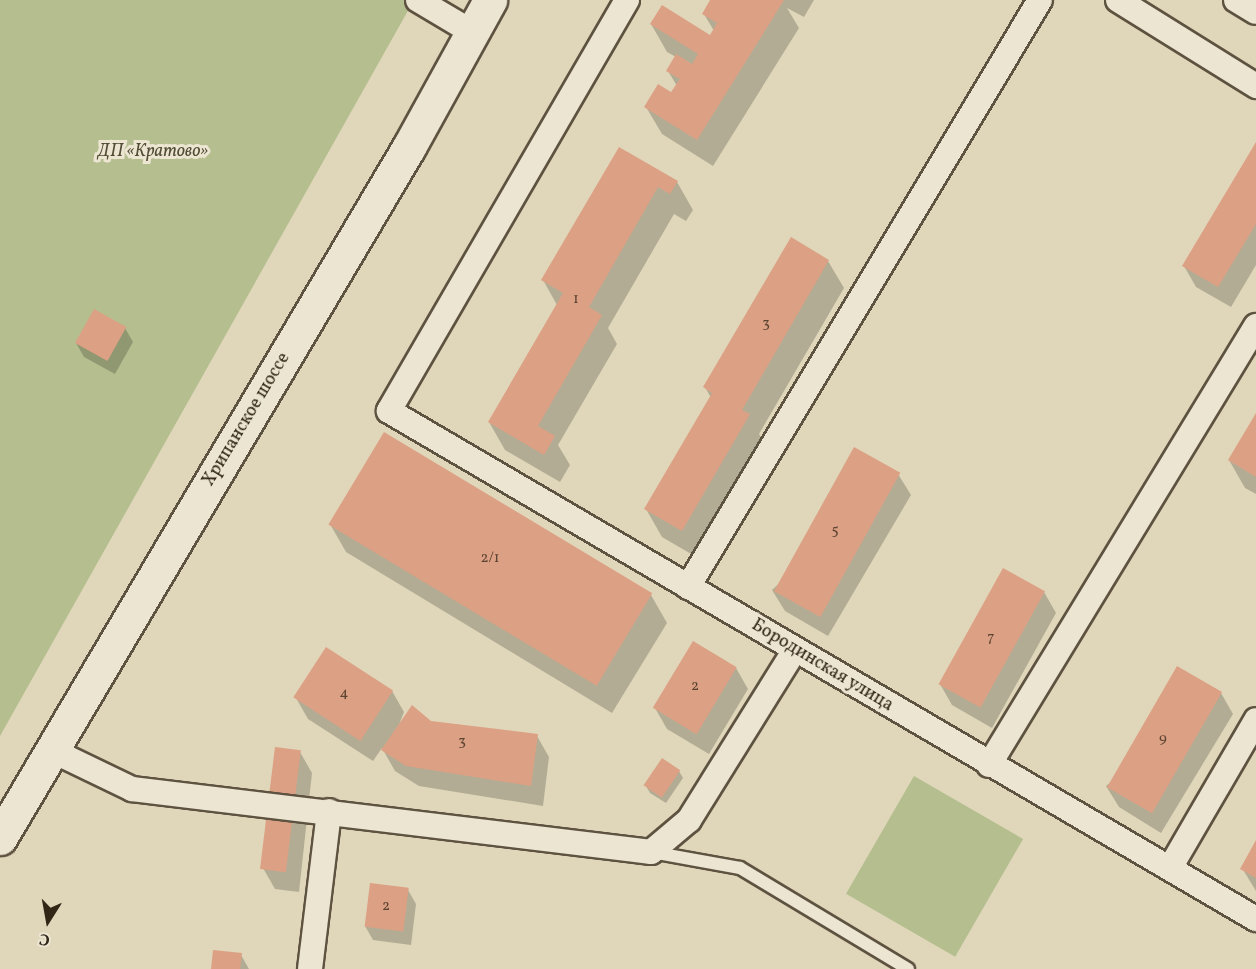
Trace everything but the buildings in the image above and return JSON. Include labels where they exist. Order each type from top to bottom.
[{"type":"main road","name":"Хрипанское шоссе","points":[[0,838],[409,147],[490,0]]},
{"type":"street","points":[[418,0],[472,32]]},
{"type":"street","name":"Бородинская улица","points":[[627,0],[389,411],[989,765],[1256,919]]},
{"type":"street","points":[[688,587],[1040,0]]},
{"type":"street","points":[[1118,0],[1256,86]]},
{"type":"street","points":[[1236,0],[1256,12]]},
{"type":"street","points":[[989,765],[1256,326]]},
{"type":"street","points":[[51,750],[132,789],[329,811],[651,852],[689,820],[795,650]]},
{"type":"street","points":[[1170,868],[1256,720]]},
{"type":"street","points":[[310,969],[329,811]]},
{"type":"lane","points":[[651,852],[740,868],[908,969]]},
{"type":"green space","name":"ДП «Кратово»","points":[[0,0],[414,0],[0,736]]},
{"type":"green space","points":[[914,776],[1023,839],[955,957],[846,894]]}]
